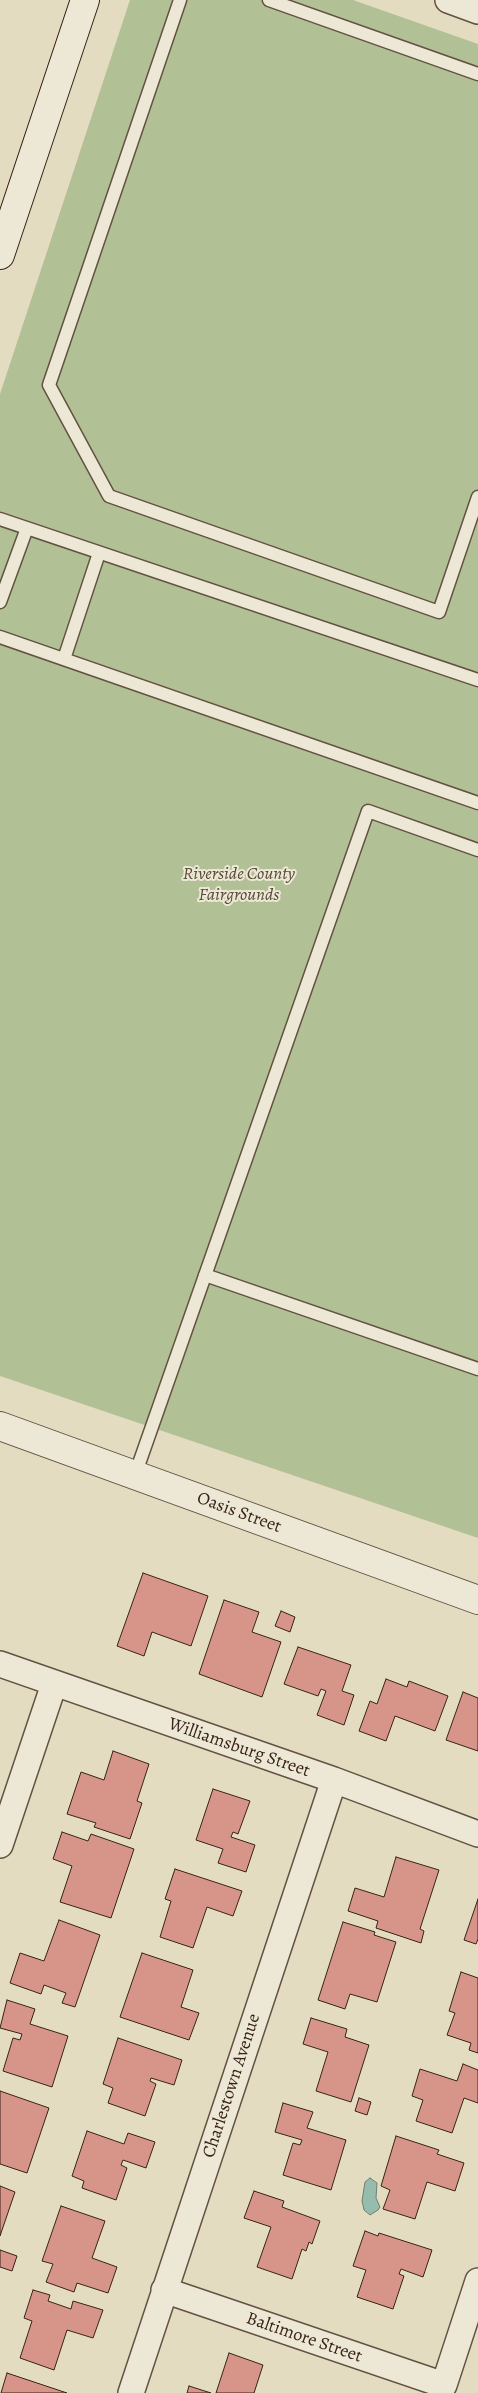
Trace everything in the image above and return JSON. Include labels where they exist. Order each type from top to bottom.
[{"type":"street","points":[[0,255],[84,0]]},
{"type":"street","points":[[448,0],[478,11]]},
{"type":"street","name":"Oasis Street","points":[[0,1426],[478,1600]]},
{"type":"street","name":"Williamsburg Street","points":[[0,1664],[334,1780],[478,1834]]},
{"type":"street","points":[[0,1845],[54,1684]]},
{"type":"street","name":"Charlestown Avenue","points":[[131,2393],[334,1780]]},
{"type":"street","name":"Baltimore Street","points":[[164,2290],[444,2385],[478,2281]]},
{"type":"lane","points":[[180,0],[49,385],[109,496],[439,612],[478,497]]},
{"type":"lane","points":[[269,0],[478,74]]},
{"type":"lane","points":[[0,520],[478,680]]},
{"type":"lane","points":[[0,602],[27,528]]},
{"type":"lane","points":[[64,659],[99,553]]},
{"type":"lane","points":[[0,637],[478,803]]},
{"type":"lane","points":[[136,1475],[368,811],[478,850]]},
{"type":"lane","points":[[205,1275],[478,1368]]},
{"type":"green space","name":"Riverside County Fairgrounds","points":[[130,0],[353,0],[478,44],[478,1538],[0,1376],[0,394]]},
{"type":"shaded area","points":[[370,2178],[377,2183],[376,2198],[380,2207],[370,2215],[364,2210],[362,2201],[365,2182]]},
{"type":"building","points":[[143,1573],[208,1596],[191,1646],[152,1632],[144,1656],[117,1646]]},
{"type":"building","points":[[224,1600],[259,1612],[252,1632],[281,1642],[262,1697],[199,1674]]},
{"type":"building","points":[[281,1611],[295,1617],[290,1632],[275,1626]]},
{"type":"building","points":[[298,1647],[351,1665],[342,1691],[354,1695],[344,1725],[317,1715],[326,1691],[321,1689],[318,1696],[284,1684]]},
{"type":"building","points":[[386,1679],[407,1687],[409,1681],[448,1696],[435,1731],[395,1716],[386,1741],[359,1731],[370,1701],[377,1704]]},
{"type":"building","points":[[463,1692],[478,1698],[478,1751],[446,1740]]},
{"type":"building","points":[[113,1751],[149,1764],[137,1801],[142,1803],[130,1839],[94,1827],[96,1823],[67,1814],[81,1772],[104,1780]]},
{"type":"building","points":[[213,1789],[250,1801],[238,1834],[233,1832],[231,1837],[255,1845],[246,1872],[218,1863],[223,1849],[196,1840]]},
{"type":"building","points":[[62,1832],[88,1841],[91,1834],[134,1849],[111,1918],[60,1902],[72,1866],[53,1859]]},
{"type":"building","points":[[396,1857],[439,1870],[420,1929],[424,1931],[421,1943],[376,1928],[378,1921],[348,1911],[355,1888],[384,1897]]},
{"type":"building","points":[[175,1869],[242,1891],[233,1916],[207,1907],[193,1948],[160,1937],[171,1901],[165,1899]]},
{"type":"building","points":[[478,1899],[478,1939],[476,1944],[464,1940]]},
{"type":"building","points":[[59,1920],[100,1935],[75,2007],[62,2003],[66,1993],[44,1985],[41,1994],[10,1983],[20,1953],[44,1961]]},
{"type":"building","points":[[343,1922],[375,1932],[374,1935],[396,1942],[377,2002],[350,1994],[345,2009],[318,2000]]},
{"type":"building","points":[[142,1953],[193,1970],[181,2007],[199,2013],[189,2040],[120,2017]]},
{"type":"building","points":[[461,1972],[478,1978],[478,2053],[469,2050],[471,2043],[447,2035],[455,2013],[449,2011]]},
{"type":"building","points":[[7,2000],[35,2009],[30,2024],[68,2036],[52,2087],[3,2071],[13,2038],[20,2040],[22,2034],[0,2028]]},
{"type":"building","points":[[311,2018],[347,2029],[345,2037],[369,2045],[351,2102],[316,2091],[328,2052],[303,2044]]},
{"type":"building","points":[[118,2038],[182,2060],[174,2085],[151,2078],[150,2081],[156,2084],[145,2116],[108,2103],[113,2088],[103,2084]]},
{"type":"building","points":[[463,2064],[478,2070],[478,2103],[464,2098],[452,2133],[416,2121],[423,2100],[412,2096],[420,2069],[457,2081]]},
{"type":"building","points":[[0,2091],[49,2108],[27,2173],[0,2164]]},
{"type":"building","points":[[359,2098],[371,2102],[367,2115],[355,2111]]},
{"type":"building","points":[[283,2103],[313,2112],[307,2128],[346,2140],[331,2190],[283,2175],[293,2143],[300,2145],[302,2140],[275,2132]]},
{"type":"building","points":[[87,2131],[124,2144],[128,2133],[155,2142],[146,2168],[123,2160],[121,2165],[127,2168],[116,2200],[82,2188],[84,2181],[72,2176]]},
{"type":"building","points":[[396,2136],[439,2150],[437,2154],[464,2163],[455,2191],[427,2182],[415,2219],[383,2209],[390,2190],[381,2186]]},
{"type":"building","points":[[0,2186],[15,2192],[0,2236]]},
{"type":"building","points":[[254,2191],[284,2201],[282,2207],[320,2221],[312,2244],[309,2242],[306,2251],[302,2249],[292,2279],[257,2267],[271,2227],[244,2218]]},
{"type":"building","points":[[61,2206],[105,2221],[92,2258],[117,2267],[108,2293],[77,2283],[74,2292],[46,2282],[53,2264],[42,2261]]},
{"type":"building","points":[[365,2231],[378,2236],[379,2233],[432,2250],[423,2277],[401,2269],[399,2274],[404,2276],[393,2309],[357,2297],[366,2270],[353,2266]]},
{"type":"building","points":[[0,2250],[17,2256],[12,2271],[0,2267]]},
{"type":"building","points":[[33,2290],[50,2295],[48,2301],[71,2309],[73,2301],[103,2310],[93,2338],[67,2330],[54,2370],[20,2358],[32,2321],[24,2318]]},
{"type":"building","points":[[229,2353],[263,2365],[254,2393],[216,2393]]},
{"type":"building","points":[[7,2373],[67,2393],[1,2393]]},
{"type":"building","points":[[189,2386],[211,2393],[187,2393]]}]
